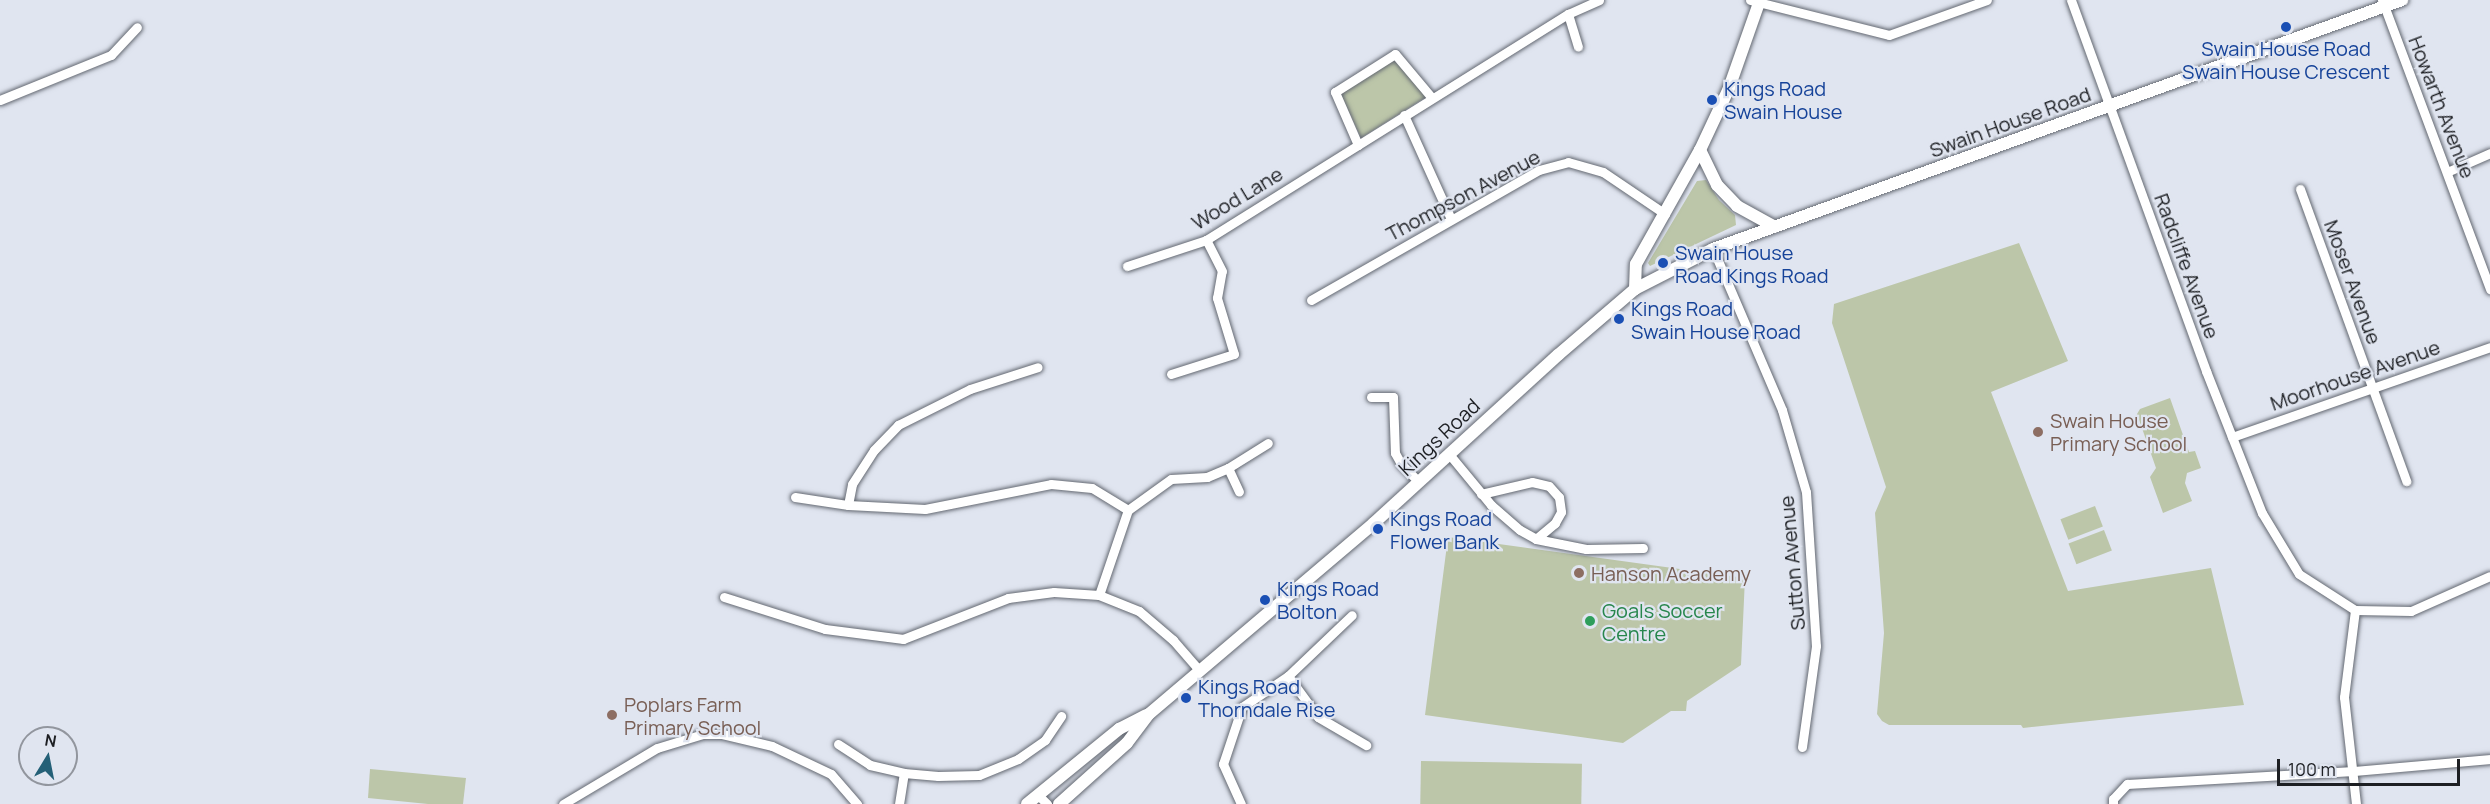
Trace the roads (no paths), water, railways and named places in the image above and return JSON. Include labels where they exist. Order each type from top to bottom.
[{"type":"street","name":"Wood Lane","points":[[1126,266],[1206,240],[1568,14],[1599,0]]},
{"type":"street","points":[[1750,0],[1760,0],[1889,35],[1987,0]]},
{"type":"street","points":[[1635,289],[1636,264],[1700,150],[1729,88],[1760,0]]},
{"type":"street","name":"Radcliffe Avenue","points":[[2071,0],[2262,513],[2299,574],[2355,610]]},
{"type":"street","name":"Swain House Road","points":[[1635,289],[1713,249],[2109,106],[2383,3],[2402,0]]},
{"type":"street","name":"Howarth Avenue","points":[[2383,3],[2490,289]]},
{"type":"street","points":[[1568,14],[1578,47]]},
{"type":"street","points":[[0,100],[111,55],[137,27]]},
{"type":"street","points":[[1358,145],[1335,92],[1395,54],[1432,98]]},
{"type":"street","points":[[1404,115],[1451,219]]},
{"type":"street","points":[[1700,150],[1717,185],[1737,206],[1775,226]]},
{"type":"street","points":[[2447,172],[2490,153]]},
{"type":"street","name":"Thompson Avenue","points":[[1311,300],[1539,170],[1568,162],[1603,171],[1665,214]]},
{"type":"street","name":"Moser Avenue","points":[[2300,189],[2406,481]]},
{"type":"street","points":[[1171,374],[1233,354],[1217,298],[1222,271],[1206,240]]},
{"type":"street","name":"Sutton Avenue","points":[[1713,249],[1782,410],[1806,492],[1816,646],[1802,747]]},
{"type":"street","name":"Kings Road","points":[[1059,804],[1127,743],[1149,714],[1419,483],[1558,355],[1635,289]]},
{"type":"street","name":"Moorhouse Avenue","points":[[2232,437],[2490,347]]},
{"type":"street","points":[[848,505],[852,484],[874,450],[898,425],[970,388],[1038,367]]},
{"type":"street","points":[[1371,397],[1393,397],[1395,453],[1401,464],[1419,483]]},
{"type":"street","points":[[1099,595],[1128,510],[1172,479],[1207,477],[1228,468],[1268,443]]},
{"type":"street","points":[[1449,454],[1481,494],[1520,530],[1536,540],[1586,549],[1643,548]]},
{"type":"street","points":[[1228,468],[1239,492]]},
{"type":"street","points":[[1481,494],[1532,483],[1549,486],[1559,497],[1561,512],[1555,523],[1536,540]]},
{"type":"street","points":[[795,497],[848,505],[925,509],[1051,484],[1092,488],[1128,510]]},
{"type":"street","points":[[2356,804],[2344,698],[2355,610],[2411,611],[2490,576]]},
{"type":"street","points":[[724,597],[825,629],[903,639],[1008,598],[1054,592],[1099,595],[1139,611],[1173,640],[1199,670]]},
{"type":"street","points":[[1241,804],[1223,764],[1242,707],[1288,676],[1352,615]]},
{"type":"street","points":[[1288,676],[1318,717],[1366,745]]},
{"type":"street","name":"Kings Road","points":[[1027,804],[1043,799],[1119,729],[1149,714]]},
{"type":"street","points":[[838,744],[870,765],[904,773],[938,776],[978,775],[1018,759],[1045,740],[1061,716]]},
{"type":"street","points":[[563,804],[657,748],[703,734],[713,734],[782,750],[831,774],[857,804]]},
{"type":"street","points":[[2113,804],[2113,799],[2127,784],[2354,771],[2490,759]]},
{"type":"street","points":[[899,804],[904,773]]},
{"type":"place","name":"Swain House Road Swain House Crescent","points":[[2286,27]]},
{"type":"place","name":"Kings Road Swain House","points":[[1712,100]]},
{"type":"place","name":"Swain House Road Kings Road","points":[[1663,263]]},
{"type":"place","name":"Kings Road Swain House Road","points":[[1619,319]]},
{"type":"place","name":"Swain House Primary School","points":[[2038,432]]},
{"type":"place","name":"Kings Road Flower Bank","points":[[1378,529]]},
{"type":"place","name":"Hanson Academy","points":[[1579,573]]},
{"type":"place","name":"Kings Road Bolton","points":[[1265,600]]},
{"type":"place","name":"Goals Soccer Centre","points":[[1590,621]]},
{"type":"place","name":"Kings Road Thorndale Rise","points":[[1186,698]]},
{"type":"place","name":"Poplars Farm Primary School","points":[[612,715]]}]
